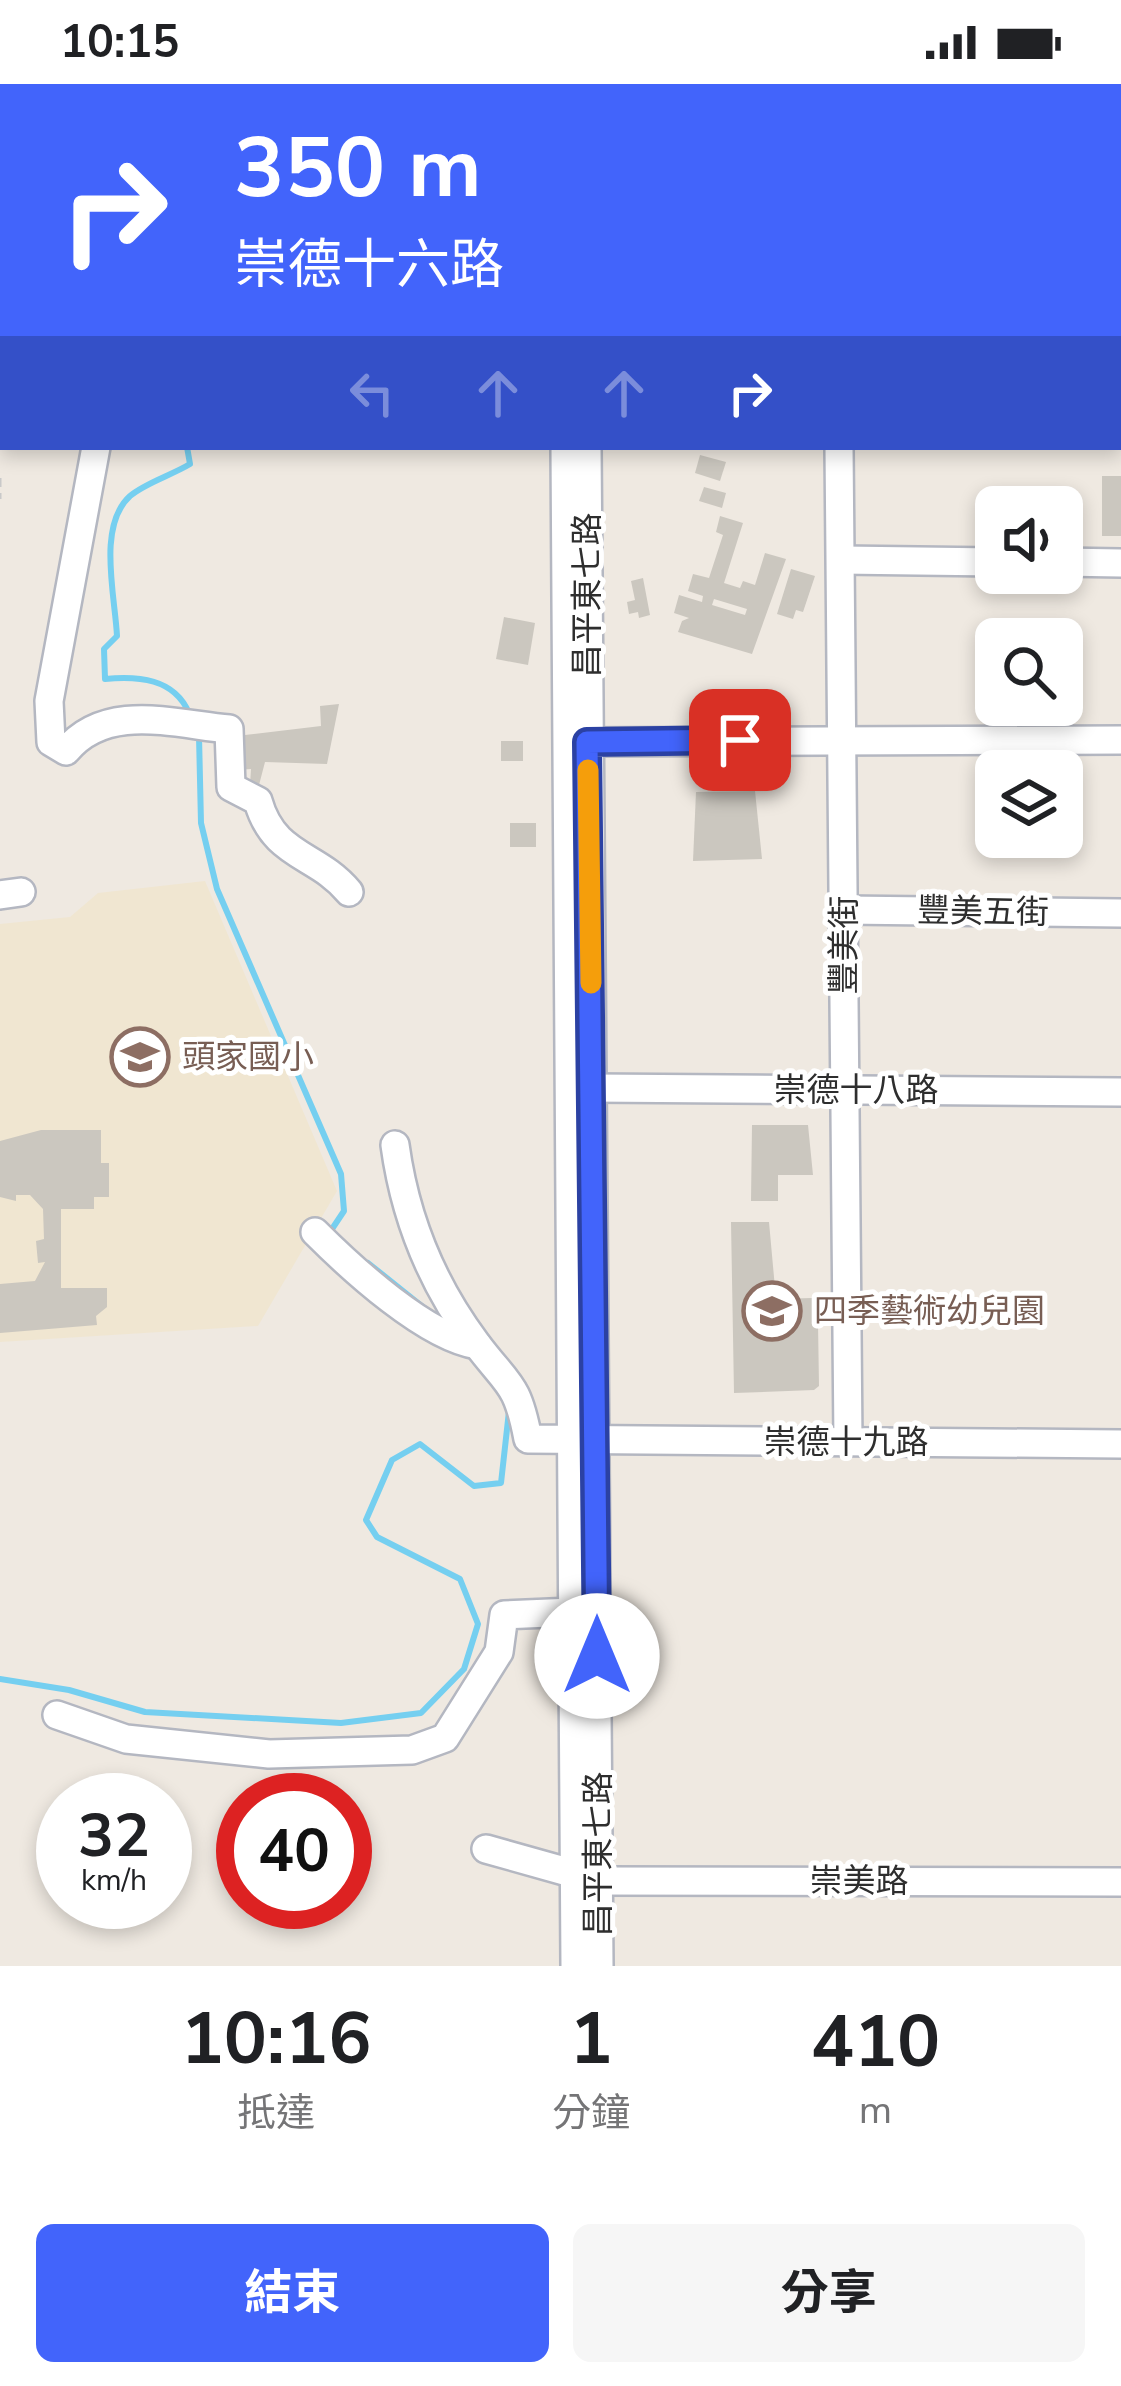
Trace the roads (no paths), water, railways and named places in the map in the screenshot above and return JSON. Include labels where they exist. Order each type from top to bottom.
[{"type":"street","points":[[95,450],[49,701],[51,742],[66,751],[76,738],[114,718],[230,729],[231,787],[259,801],[266,830],[300,857],[335,875],[349,892]]},
{"type":"street","name":"昌平東七路","points":[[565,450],[591,1088],[584,1442],[573,1612],[586,1877],[599,1966]]},
{"type":"street","name":"昌平東七路","points":[[575,1966],[586,1877],[577,742],[587,450]]},
{"type":"street","name":"豐美街","points":[[839,450],[848,1442]]},
{"type":"street","points":[[841,560],[975,562]]},
{"type":"street","points":[[1083,562],[1121,563]]},
{"type":"street","points":[[577,742],[1121,740]]},
{"type":"street","name":"豐美五街","points":[[844,910],[1121,913]]},
{"type":"street","name":"崇德十八路","points":[[591,1088],[1121,1092]]},
{"type":"street","points":[[395,1144],[409,1217],[428,1265],[477,1345],[512,1382],[528,1438],[584,1442]]},
{"type":"street","points":[[315,1232],[348,1265],[454,1341],[477,1345]]},
{"type":"street","name":"崇德十九路","points":[[584,1442],[1121,1444]]},
{"type":"street","points":[[57,1715],[126,1739],[269,1754],[412,1750],[445,1738],[499,1652],[504,1615],[573,1612]]},
{"type":"street","name":"崇美路","points":[[486,1849],[586,1877],[1121,1882]]},
{"type":"waterway","points":[[188,450],[190,464],[136,491],[120,509],[110,562],[117,636],[104,649],[105,679],[142,679],[165,686],[189,713]]},
{"type":"waterway","points":[[199,736],[201,823],[217,889],[341,1174],[344,1211],[328,1235]]},
{"type":"waterway","points":[[368,1263],[428,1311]]},
{"type":"waterway","points":[[0,1679],[69,1690],[145,1712],[341,1723],[421,1713],[464,1669],[478,1624],[460,1579],[377,1537],[366,1520],[392,1460],[420,1444],[474,1486],[501,1483],[509,1411]]},
{"type":"place","name":"頭家國小","points":[[140,1057]]},
{"type":"place","name":"四季藝術幼兒園","points":[[772,1311]]}]
